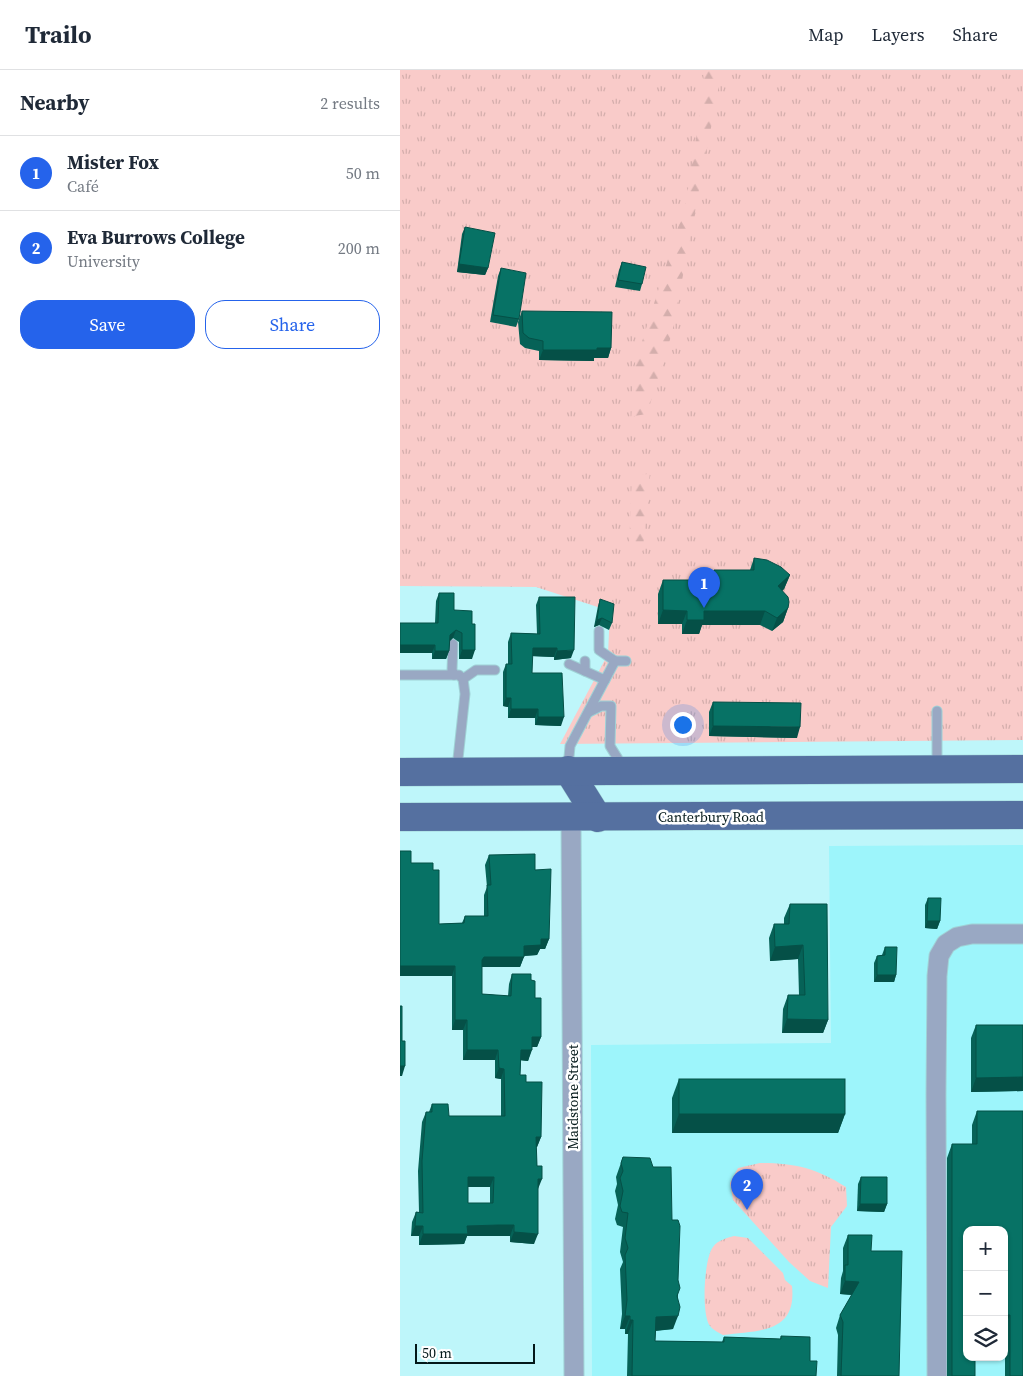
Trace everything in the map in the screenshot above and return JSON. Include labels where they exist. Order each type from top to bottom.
[{"type":"main road","points":[[400,772],[1023,769]]},
{"type":"main road","points":[[568,770],[598,818]]},
{"type":"main road","name":"Canterbury Road","points":[[400,817],[598,818],[1023,815]]},
{"type":"street","name":"Maidstone Street","points":[[571,818],[574,1376]]},
{"type":"street","points":[[937,1376],[936,1095],[937,976],[939,956],[946,944],[957,937],[972,934],[1023,934]]},
{"type":"lane","points":[[599,631],[599,650],[615,661],[626,661]]},
{"type":"lane","points":[[453,644],[452,670],[454,675]]},
{"type":"lane","points":[[585,661],[585,671]]},
{"type":"lane","points":[[568,770],[570,746],[615,661]]},
{"type":"lane","points":[[569,664],[605,680]]},
{"type":"lane","points":[[463,679],[476,670],[495,670]]},
{"type":"lane","points":[[400,675],[454,675],[463,679]]},
{"type":"lane","points":[[456,771],[465,694],[463,679]]},
{"type":"lane","points":[[589,712],[601,706],[611,706],[610,746],[624,770]]},
{"type":"lane","points":[[937,711],[937,770]]},
{"type":"shaded area","points":[[1023,845],[1023,1376],[592,1376],[591,1045],[831,1043],[829,846]]},
{"type":"green space","points":[[400,70],[1023,70],[1023,740],[560,744],[608,654],[610,611],[536,587],[400,586]]},
{"type":"green space","points":[[704,70],[718,70],[718,91],[672,333],[647,414],[634,416],[631,421],[635,364],[686,202],[702,100]]},
{"type":"green space","points":[[650,471],[643,550],[640,555],[633,555],[629,549],[632,474],[636,472],[641,475],[647,474]]},
{"type":"green space","points":[[760,1163],[784,1164],[805,1168],[825,1175],[846,1187],[847,1206],[831,1227],[828,1288],[810,1281],[789,1262],[733,1200],[730,1183],[738,1168]]},
{"type":"green space","points":[[734,1236],[748,1238],[783,1273],[785,1280],[792,1286],[792,1302],[788,1313],[782,1321],[772,1327],[723,1335],[710,1326],[705,1311],[707,1262],[715,1245]]},
{"type":"building","points":[[465,227],[495,233],[488,268],[459,264]]},
{"type":"building","points":[[622,262],[646,267],[642,284],[618,280]]},
{"type":"building","points":[[501,268],[526,273],[519,319],[493,315]]},
{"type":"building","points":[[522,311],[612,312],[611,348],[597,348],[597,350],[543,350],[543,341],[529,338],[523,333]]},
{"type":"building","points":[[754,558],[767,560],[781,567],[790,575],[778,586],[788,597],[789,602],[788,608],[777,618],[765,611],[704,611],[704,620],[687,620],[687,611],[663,610],[663,580],[704,580],[704,578],[714,578],[714,570],[754,570]]},
{"type":"building","points":[[439,593],[454,593],[454,610],[472,611],[472,624],[475,624],[475,650],[462,650],[462,633],[456,630],[450,635],[449,651],[435,651],[435,645],[400,645],[400,623],[438,623]]},
{"type":"building","points":[[539,597],[575,597],[574,650],[557,651],[557,648],[533,648],[532,673],[562,673],[564,717],[538,717],[538,709],[511,709],[511,698],[506,698],[506,664],[512,664],[511,633],[540,634]]},
{"type":"building","points":[[600,599],[614,604],[612,623],[602,618],[597,620]]},
{"type":"building","points":[[713,702],[801,703],[800,727],[713,726]]},
{"type":"building","points":[[400,851],[411,851],[411,863],[433,863],[433,870],[439,870],[439,924],[464,923],[465,916],[488,916],[487,885],[491,885],[489,855],[535,854],[535,870],[551,869],[549,939],[541,939],[541,945],[524,946],[524,957],[484,957],[482,960],[482,994],[511,996],[512,974],[531,974],[531,980],[535,981],[535,998],[541,998],[541,1037],[532,1037],[532,1050],[521,1050],[520,1075],[526,1075],[526,1082],[542,1082],[541,1137],[536,1137],[537,1166],[542,1166],[542,1179],[538,1179],[538,1234],[514,1232],[514,1225],[498,1225],[467,1226],[468,1234],[423,1234],[423,1226],[415,1226],[416,1212],[423,1213],[422,1161],[426,1112],[432,1112],[432,1104],[448,1104],[449,1116],[505,1116],[504,1069],[499,1068],[498,1050],[467,1050],[467,1020],[455,1020],[455,966],[400,966]],"holes":[[[468,1177],[494,1177],[493,1203],[468,1203]]]},
{"type":"building","points":[[928,898],[941,898],[940,921],[927,921]]},
{"type":"building","points":[[790,904],[827,904],[828,1020],[787,1019],[788,995],[805,995],[803,945],[775,947],[774,924],[789,924]]},
{"type":"building","points":[[885,947],[897,947],[896,975],[877,975],[877,956],[885,955]]},
{"type":"building","points":[[400,1006],[402,1006],[402,1041],[405,1041],[405,1066],[400,1066]]},
{"type":"building","points":[[976,1025],[1023,1025],[1023,1077],[976,1078]]},
{"type":"building","points":[[679,1079],[845,1079],[845,1114],[679,1114]]},
{"type":"building","points":[[977,1111],[1023,1111],[1023,1376],[1010,1376],[1008,1226],[963,1226],[963,1361],[975,1361],[975,1376],[952,1376],[952,1144],[977,1144]]},
{"type":"building","points":[[623,1157],[650,1158],[653,1167],[671,1167],[672,1220],[678,1220],[680,1226],[678,1280],[680,1288],[677,1296],[680,1307],[678,1316],[656,1317],[655,1341],[724,1342],[724,1337],[781,1339],[781,1336],[810,1337],[810,1361],[817,1361],[816,1376],[632,1376],[633,1320],[630,1320],[630,1316],[625,1316],[627,1300],[625,1255],[628,1248],[625,1238],[628,1213],[622,1212],[620,1206],[623,1191],[620,1178],[623,1171],[621,1163]]},
{"type":"building","points":[[861,1177],[887,1177],[887,1204],[860,1204]]},
{"type":"building","points":[[848,1235],[872,1235],[871,1251],[902,1251],[899,1376],[841,1376],[843,1322],[840,1315],[859,1282],[845,1281],[845,1265],[848,1265]]},
{"type":"place","name":"Mister Fox","points":[[704,608]]},
{"type":"place","name":"Eva Burrows College","points":[[747,1210]]}]
